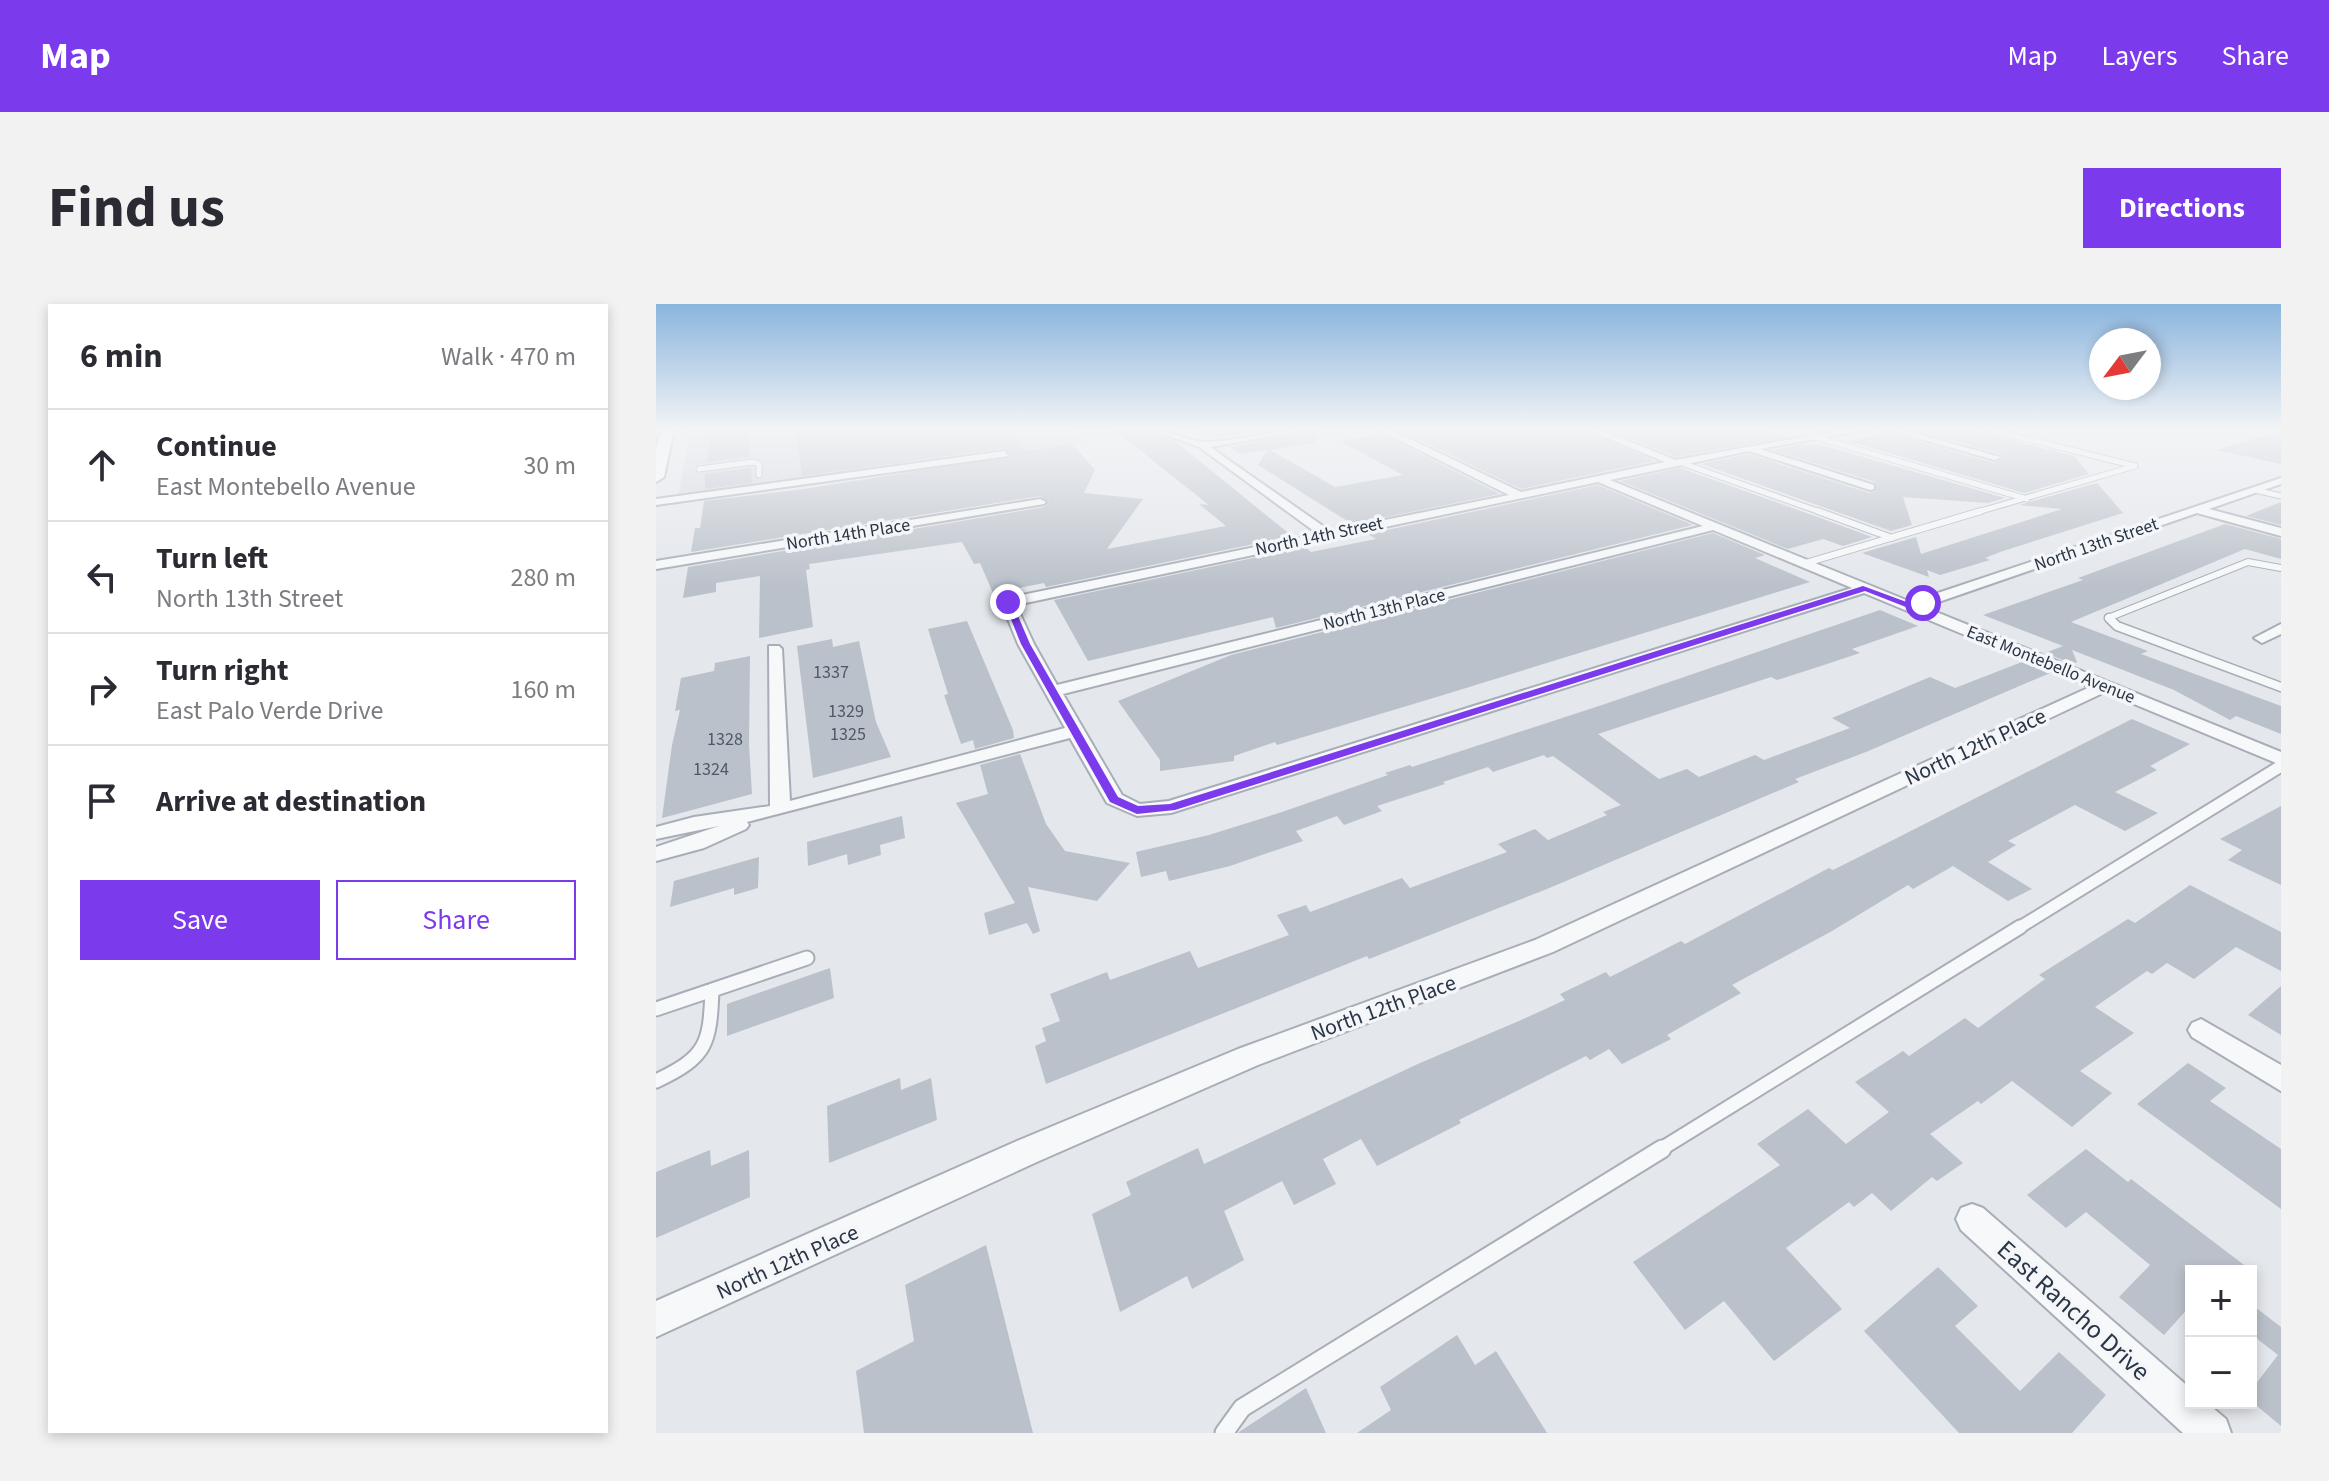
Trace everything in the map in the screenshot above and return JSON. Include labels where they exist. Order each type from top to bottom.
[{"type":"street","points":[[656,502],[804,482]]},
{"type":"street","points":[[1253,482],[1327,535]]},
{"type":"street","points":[[1491,482],[1519,495]]},
{"type":"street","name":"North 14th Street","points":[[1053,691],[1026,644],[1008,602],[1586,482]]},
{"type":"street","name":"East Montebello Avenue","points":[[1606,482],[2281,759]]},
{"type":"street","points":[[1854,482],[1870,487]]},
{"type":"street","name":"North 13th Street","points":[[1911,607],[2279,482]]},
{"type":"street","name":"North 14th Place","points":[[656,565],[1040,502]]},
{"type":"street","points":[[2198,510],[2281,532]]},
{"type":"street","name":"North 13th Place","points":[[1053,691],[1716,526]]},
{"type":"street","points":[[1053,691],[1114,799],[1137,810],[1171,807],[1865,588]]},
{"type":"street","points":[[2281,628],[2262,638],[2281,644]]},
{"type":"street","points":[[773,811],[774,649]]},
{"type":"street","name":"North 12th Place","points":[[656,1319],[1028,1151],[1248,1057],[1544,946],[2105,686]]},
{"type":"street","points":[[656,833],[694,823],[773,811],[1075,731]]},
{"type":"street","points":[[656,854],[696,843],[773,811]]},
{"type":"street","points":[[2201,1030],[2281,1079]]},
{"type":"street","name":"East Rancho Drive","points":[[1972,1219],[2212,1433]]},
{"type":"lane","points":[[1731,482],[1893,538]]},
{"type":"lane","points":[[1969,482],[2028,499]]},
{"type":"lane","points":[[1806,563],[2084,482]]},
{"type":"lane","points":[[2255,490],[2281,496]]},
{"type":"lane","points":[[2281,568],[2248,562],[2108,618],[2117,626],[2281,687]]},
{"type":"lane","points":[[1224,1433],[1242,1408],[2281,766]]},
{"type":"lane","points":[[656,1009],[807,958]]},
{"type":"lane","points":[[656,1081],[690,1066],[702,1054],[710,1033],[712,990]]},
{"type":"shaded area","points":[[681,482],[815,482],[677,502]]},
{"type":"building","points":[[705,482],[752,482],[752,483],[705,489]]},
{"type":"building","points":[[850,482],[1089,482],[1084,493],[1143,499],[1107,549],[1226,526],[1199,504],[1209,505],[1180,482],[1225,482],[1292,536],[1046,587],[1044,583],[993,593],[980,563],[974,564],[962,542],[809,564],[810,569],[806,570],[813,627],[759,638],[760,576],[716,583],[716,592],[683,598],[688,567],[1044,507],[1049,502],[1040,496],[691,552],[695,528],[700,528],[704,501]]},
{"type":"building","points":[[1285,482],[1326,482],[1335,487],[1365,482],[1476,482],[1500,494],[1352,524]]},
{"type":"building","points":[[1506,482],[1556,482],[1521,489]]},
{"type":"building","points":[[1622,482],[1718,482],[1872,537],[1843,546],[1823,539],[1788,549]]},
{"type":"building","points":[[1751,482],[1834,482],[1869,493],[1876,491],[1875,482],[1949,482],[2005,498],[1988,503],[1903,497],[1912,525],[1891,531]]},
{"type":"building","points":[[1986,482],[2063,482],[2024,493]]},
{"type":"building","points":[[2097,483],[2123,513],[2000,552],[1985,558],[1990,560],[1940,575],[1927,570],[1929,577],[1862,553],[1916,537],[1921,554],[2062,509],[2019,505]]},
{"type":"building","points":[[1598,485],[1693,525],[1276,628],[1273,617],[1088,661],[1054,600],[1305,547],[1311,552],[1376,539],[1368,534]]},
{"type":"building","points":[[2281,502],[2281,525],[2246,516]]},
{"type":"building","points":[[2225,524],[2281,539],[2281,559],[2245,549],[2071,622],[2148,651],[2141,654],[2281,706],[2281,734],[2236,716],[2230,720],[2174,690],[2072,650],[2077,662],[2073,664],[2045,653],[2063,646],[1983,615],[2083,580],[2078,578]]},
{"type":"building","points":[[1713,533],[1765,555],[1755,558],[1810,582],[1277,745],[1275,742],[1234,756],[1234,761],[1160,771],[1160,760],[1118,701],[1231,655]]},
{"type":"building","points":[[1880,610],[1918,626],[1852,649],[1860,653],[1777,680],[1771,677],[1598,734],[1659,779],[1687,769],[1699,777],[1755,755],[1764,760],[1850,728],[1832,718],[1930,677],[1955,688],[2022,662],[2050,673],[1795,779],[1799,782],[1547,889],[1369,959],[1367,956],[1046,1084],[1035,1046],[1046,1041],[1042,1028],[1060,1021],[1050,994],[1107,972],[1110,980],[1190,951],[1198,968],[1289,935],[1277,915],[1306,905],[1310,912],[1402,878],[1410,888],[1507,852],[1498,844],[1535,829],[1548,840],[1607,815],[1603,812],[1621,805],[1553,756],[1547,758],[1544,755],[1493,772],[1488,767],[1443,782],[1445,784],[1377,806],[1382,811],[1344,825],[1337,816],[1296,831],[1303,841],[1230,866],[1169,881],[1166,871],[1141,877],[1136,852],[1209,835],[1282,812],[1388,775],[1385,773],[1602,705]]},
{"type":"building","points":[[967,621],[1014,738],[975,749],[973,740],[961,744],[944,695],[948,694],[928,629]]},
{"type":"building","points":[[832,639],[833,647],[859,641],[876,722],[891,757],[813,778],[797,646]]},
{"type":"building","points":[[750,656],[752,794],[662,818],[680,710],[675,711],[681,678],[714,671],[715,663]]},
{"type":"building","points":[[2132,719],[2190,744],[2150,766],[2157,770],[2115,792],[2158,813],[2125,831],[2075,805],[2008,841],[2016,845],[1988,862],[2032,889],[2008,901],[1953,866],[1913,889],[1908,885],[1832,931],[1732,985],[1741,993],[1667,1035],[1671,1039],[1622,1064],[1609,1049],[1590,1060],[1586,1056],[1459,1120],[1461,1123],[1377,1166],[1361,1139],[1323,1159],[1336,1184],[1294,1205],[1282,1181],[1224,1211],[1244,1260],[1192,1289],[1187,1276],[1120,1312],[1092,1214],[1131,1195],[1126,1182],[1198,1148],[1204,1164],[1420,1063],[1565,1000],[1560,994],[1606,972],[1610,977],[1681,941],[1685,944],[1829,868],[1833,870]]},
{"type":"building","points":[[1020,754],[1046,824],[1065,851],[1130,863],[1097,901],[1028,887],[1040,931],[1033,934],[1027,923],[989,935],[984,913],[1015,903],[956,803],[988,794],[980,765]]},
{"type":"building","points":[[2281,806],[2281,885],[2228,860],[2242,850],[2220,839]]},
{"type":"building","points":[[902,816],[905,838],[880,845],[881,855],[848,865],[847,854],[808,866],[807,842]]},
{"type":"building","points":[[759,857],[758,888],[734,895],[734,888],[670,907],[674,881]]},
{"type":"building","points":[[2190,885],[2281,932],[2281,971],[2236,947],[2194,979],[2167,963],[2152,974],[2147,971],[2095,1007],[2134,1033],[2080,1071],[2112,1093],[2072,1127],[2012,1081],[1981,1104],[1978,1101],[1930,1134],[1963,1163],[1937,1181],[1932,1177],[1891,1211],[1872,1193],[1854,1207],[1849,1202],[1786,1248],[1842,1309],[1774,1361],[1724,1301],[1685,1330],[1633,1262],[1780,1165],[1757,1144],[1808,1109],[1846,1144],[1889,1112],[1855,1082],[1903,1051],[1909,1056],[1965,1018],[1978,1028],[2045,979],[2039,975],[2128,919],[2135,923]]},
{"type":"building","points":[[830,968],[834,998],[727,1036],[727,1004]]},
{"type":"building","points":[[2281,986],[2281,1035],[2248,1015]]},
{"type":"building","points":[[2188,1063],[2226,1088],[2210,1101],[2281,1149],[2281,1209],[2137,1104]]},
{"type":"building","points":[[900,1078],[901,1090],[931,1078],[937,1120],[829,1163],[827,1106]]},
{"type":"building","points":[[2086,1149],[2128,1182],[2131,1179],[2244,1265],[2185,1265],[2185,1312],[2164,1335],[2119,1297],[2150,1265],[2086,1212],[2066,1228],[2027,1195]]},
{"type":"building","points":[[710,1150],[711,1166],[749,1150],[750,1197],[656,1238],[656,1172]]},
{"type":"building","points":[[986,1245],[1033,1433],[864,1433],[856,1371],[914,1341],[905,1285]]},
{"type":"building","points":[[1938,1267],[1978,1306],[1955,1326],[2020,1391],[2059,1352],[2106,1395],[2072,1433],[1959,1433],[1864,1331]]},
{"type":"building","points":[[2257,1309],[2281,1327],[2281,1426],[2257,1406],[2257,1382],[2278,1355],[2257,1339]]},
{"type":"building","points":[[1457,1335],[1475,1365],[1496,1351],[1547,1433],[1357,1433],[1391,1410],[1380,1387]]},
{"type":"building","points":[[1306,1388],[1326,1433],[1238,1433],[1239,1432]]},
{"type":"route","points":[[1008,602],[1026,644],[1114,799],[1137,810],[1171,807],[1865,588],[1911,607],[1923,603]]}]
